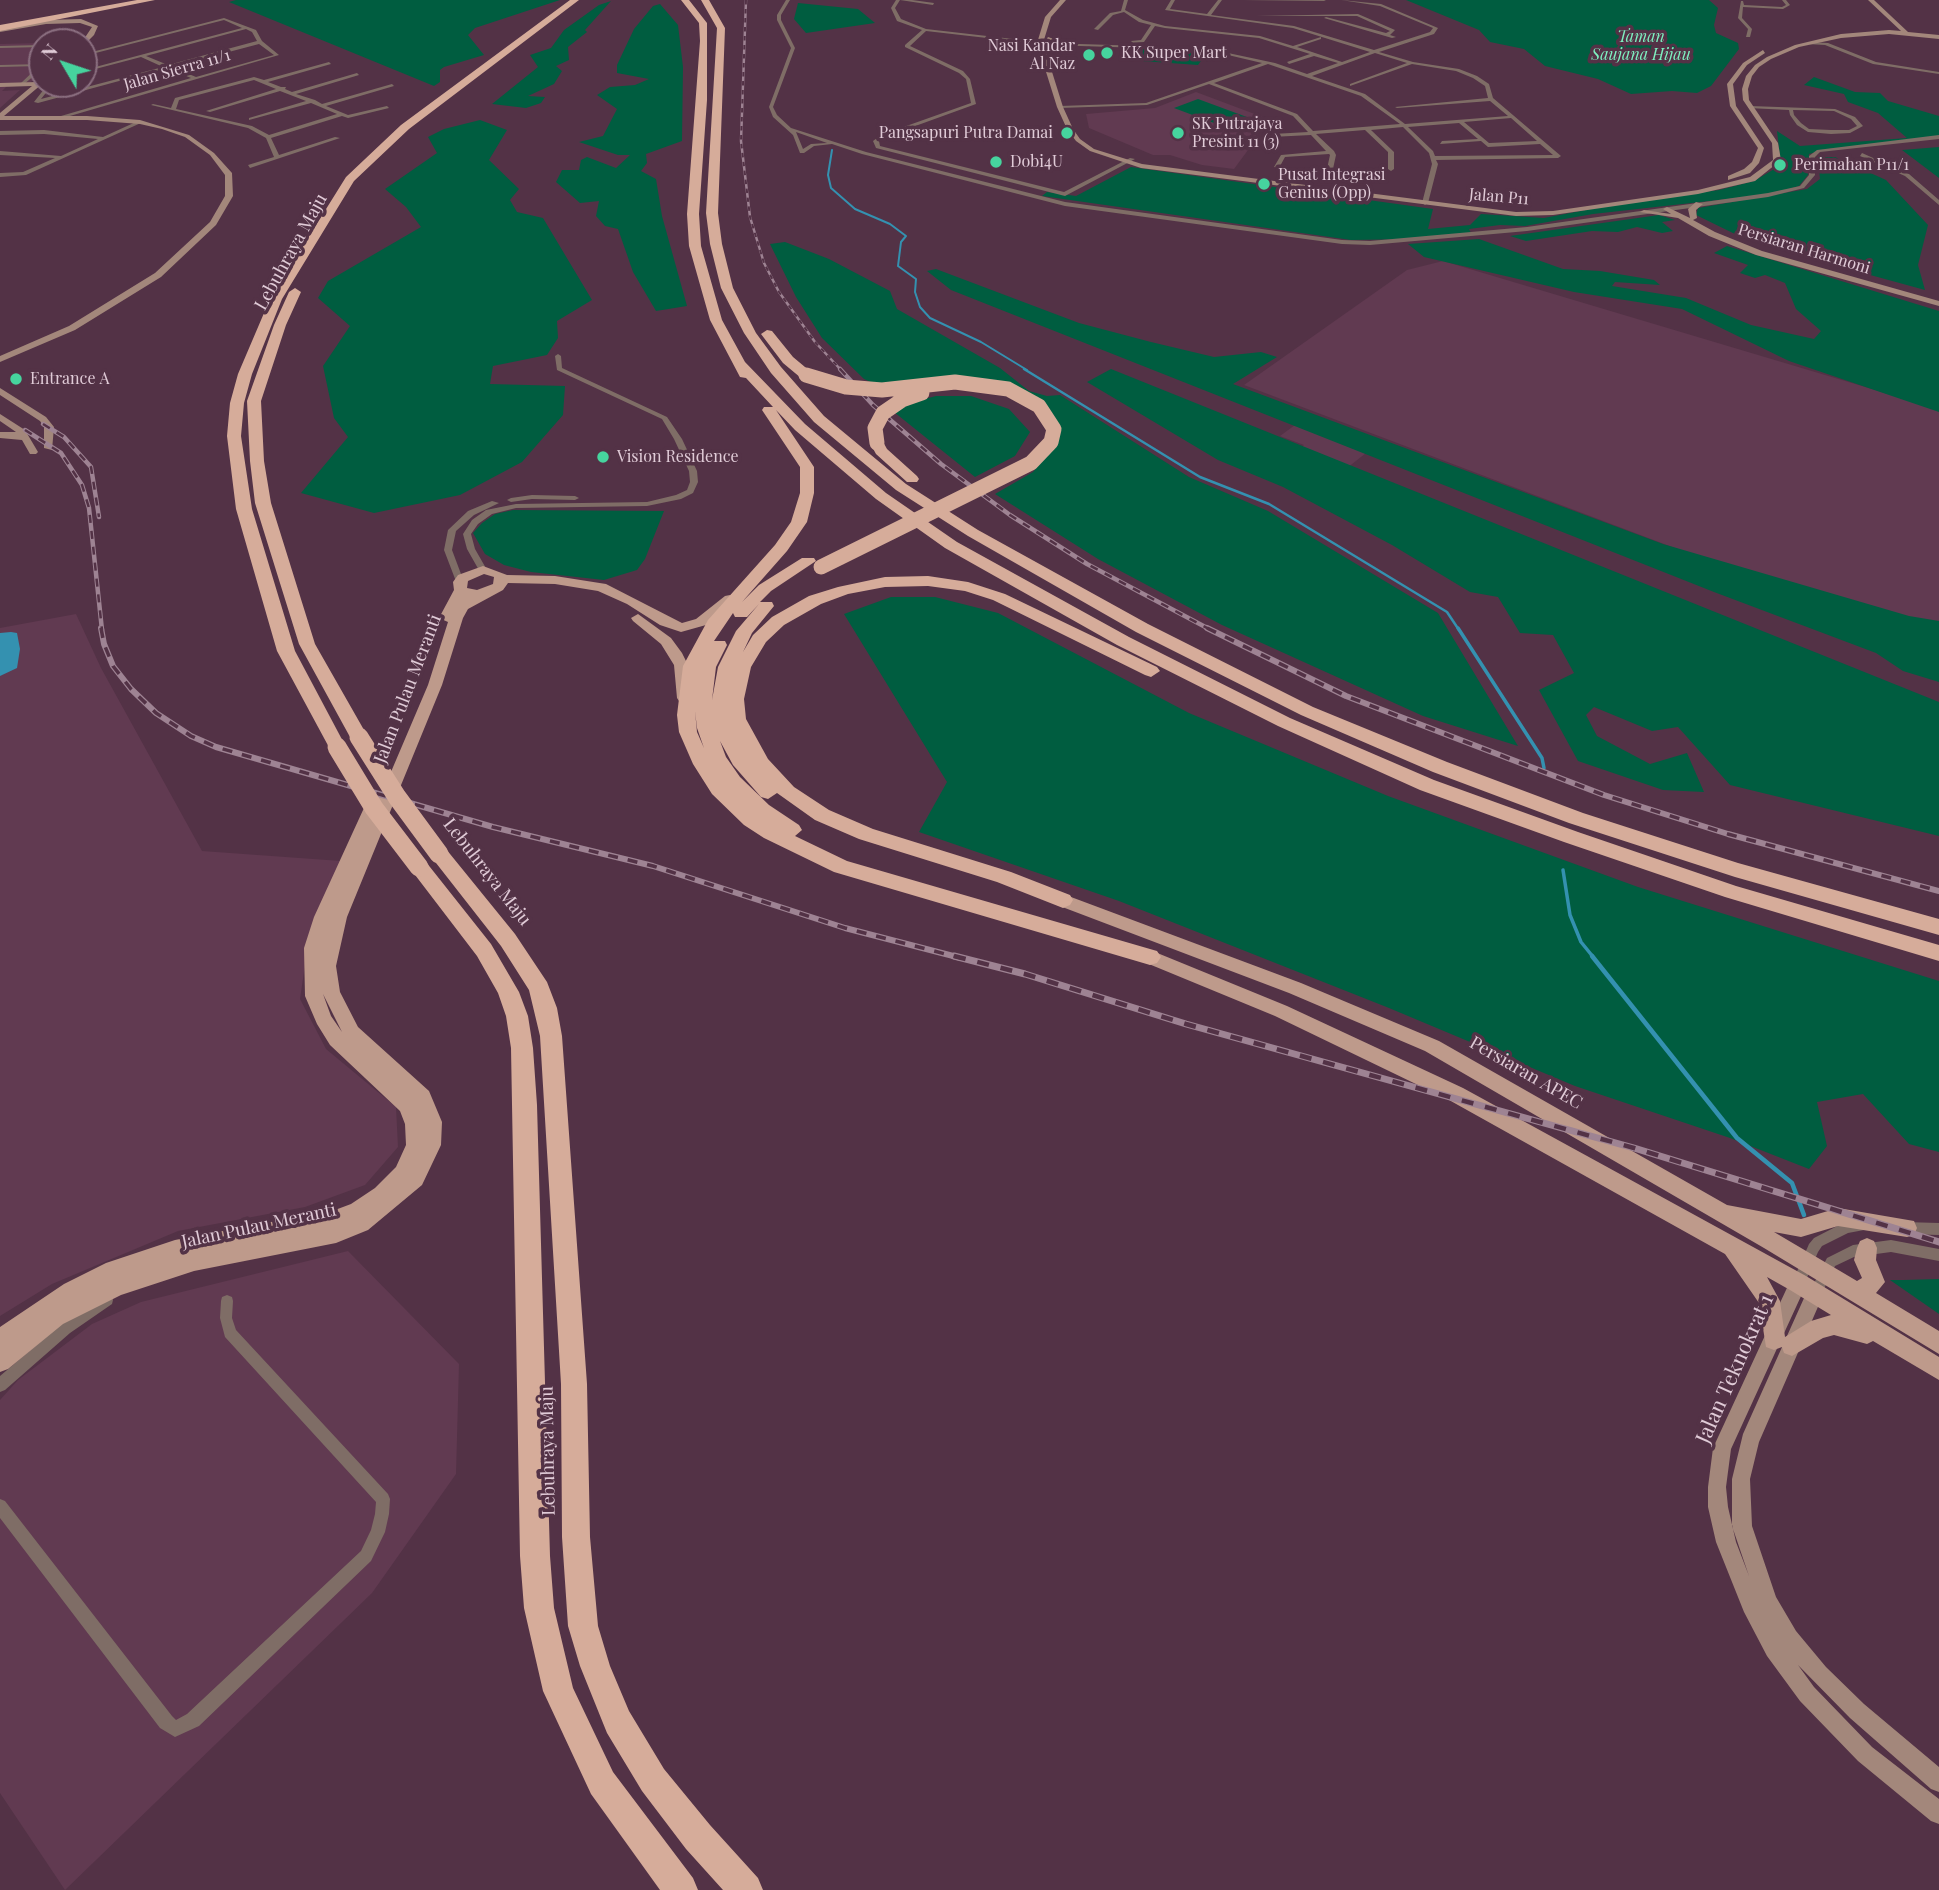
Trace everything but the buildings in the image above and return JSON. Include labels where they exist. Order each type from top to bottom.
[{"type":"highway","points":[[0,27],[133,0]]},
{"type":"highway","points":[[0,27],[151,0]]},
{"type":"highway","name":"Lebuhraya Maju","points":[[576,0],[405,127],[350,179],[276,299],[245,374],[237,403],[234,436],[244,509],[286,651],[337,747],[374,808],[508,940],[539,988],[551,1036],[574,1384],[576,1537],[583,1626],[595,1666],[614,1712],[653,1780],[746,1890]]},
{"type":"highway","name":"Lebuhraya Maju","points":[[587,0],[431,118],[366,178],[350,200],[293,297],[257,391],[254,433],[263,503],[307,644],[359,737],[397,797],[429,861],[508,992],[517,1016],[525,1105],[534,1536],[540,1608],[547,1646],[558,1691],[602,1783],[681,1890]]},
{"type":"highway","points":[[675,0],[694,23],[704,41]]},
{"type":"highway","points":[[685,0],[703,23],[693,230],[704,281],[716,320],[738,362],[807,467],[807,493],[799,522],[781,548],[715,624],[692,666],[686,716],[688,732],[702,764],[719,789],[751,820],[793,845],[841,867],[1150,957]]},
{"type":"highway","points":[[705,0],[715,14],[720,28],[712,213],[718,256],[727,288],[750,333],[776,370],[819,419],[901,487],[943,516],[1142,628],[1307,712],[1440,767],[1576,818],[1735,870],[1939,927]]},
{"type":"highway","points":[[718,256],[745,308],[788,360],[806,375],[846,387],[882,390],[955,382],[1008,389],[1039,406],[1054,429],[1051,442],[1031,463],[814,564],[762,609],[744,631],[727,667],[722,699],[723,723],[740,761],[775,800],[810,823],[843,838],[983,881],[1063,900]]},
{"type":"highway","points":[[738,362],[800,427],[836,459],[881,496],[951,545],[1111,635],[1284,722],[1427,785],[1571,837],[1732,892],[1939,953]]},
{"type":"highway","points":[[1064,584],[952,512],[881,451],[874,428],[883,413],[917,394],[943,389],[984,390],[999,394],[1031,411],[1040,427],[1039,438],[1031,450],[1016,462],[814,564],[765,588],[729,626],[707,667],[703,697],[706,728],[717,758],[733,782],[781,824],[834,850],[1150,957]]},
{"type":"highway","points":[[1063,900],[987,872],[866,834],[822,815],[787,792],[755,755],[737,719],[735,699],[742,667],[759,639],[778,621],[815,600],[844,590],[885,582],[928,581],[968,587],[1029,610],[1211,699],[1284,722]]},
{"type":"main road","points":[[1046,44],[1048,17],[1063,0]]},
{"type":"main road","points":[[1046,44],[1048,29],[1070,0]]},
{"type":"main road","points":[[1871,0],[1905,30]]},
{"type":"main road","points":[[1877,0],[1905,30]]},
{"type":"main road","points":[[0,27],[81,21],[95,26],[94,28]]},
{"type":"main road","points":[[1750,107],[1731,97],[1730,84],[1738,71],[1750,60],[1776,46],[1834,33],[1886,29],[1939,36]]},
{"type":"main road","points":[[1750,107],[1745,89],[1749,76],[1769,58],[1809,43],[1905,30]]},
{"type":"main road","points":[[1046,44],[1066,45]]},
{"type":"main road","name":"Jalan P11","points":[[1046,44],[1064,107],[1086,139],[1129,161],[1499,213],[1534,214],[1646,198],[1728,179],[1747,171],[1755,163],[1761,148],[1741,119],[1731,97]]},
{"type":"main road","name":"Jalan P11","points":[[1046,44],[1064,107]]},
{"type":"main road","points":[[0,85],[28,83]]},
{"type":"main road","points":[[0,117],[28,93]]},
{"type":"main road","points":[[1741,119],[1750,107]]},
{"type":"main road","name":"Jalan P11","points":[[1425,201],[1528,210],[1633,194],[1729,186],[1752,179],[1777,160],[1775,143],[1750,107]]},
{"type":"main road","points":[[0,117],[63,117],[140,122],[187,136],[222,164],[229,175],[230,184],[223,208],[214,223],[179,258],[133,293],[72,328],[0,359]]},
{"type":"main road","points":[[1633,194],[1646,195],[1646,198]]},
{"type":"main road","points":[[1693,218],[1692,209],[1699,204]]},
{"type":"main road","name":"Persiaran Harmoni","points":[[1670,208],[1766,250],[1939,302]]},
{"type":"main road","name":"Persiaran Harmoni","points":[[1670,208],[1683,220],[1771,257],[1939,302]]},
{"type":"main road","points":[[1644,212],[1683,220]]},
{"type":"main road","points":[[0,391],[43,419],[49,427],[49,446],[32,450],[22,432],[4,419],[0,433],[25,438]]},
{"type":"main road","points":[[494,587],[496,572],[483,570],[469,574],[461,586],[471,594],[494,587],[555,580],[601,587],[681,628],[711,616],[749,583]]},
{"type":"main road","name":"Jalan Pulau Meranti","points":[[0,1341],[24,1321],[72,1291],[113,1270],[174,1250],[335,1219],[358,1210],[382,1194],[403,1173],[416,1145],[415,1124],[407,1106],[337,1040],[323,1019],[314,996],[313,948],[323,917],[425,685],[446,618],[461,586]]},
{"type":"main road","points":[[494,587],[552,588],[595,595],[622,607],[654,629],[675,653],[681,665],[686,716]]},
{"type":"main road","name":"Jalan Pulau Meranti","points":[[0,1361],[55,1317],[116,1286],[154,1272],[218,1256],[336,1233],[361,1223],[415,1179],[431,1145],[432,1122],[422,1097],[351,1032],[331,992],[327,965],[338,917],[435,685],[456,618],[463,606],[494,587]]},
{"type":"main road","name":"Persiaran APEC","points":[[1063,900],[1295,988],[1432,1046],[1716,1211],[1811,1278],[1881,1335],[1939,1369]]},
{"type":"main road","name":"Persiaran APEC","points":[[1150,957],[1281,1011],[1415,1073],[1727,1243],[1811,1278],[1857,1293],[1939,1343]]},
{"type":"main road","points":[[1716,1211],[1745,1214],[1782,1226],[1801,1228],[1838,1217],[1907,1228]]},
{"type":"main road","points":[[1727,1243],[1748,1267],[1769,1301],[1783,1342],[1834,1325],[1881,1335]]},
{"type":"main road","points":[[1857,1293],[1874,1282],[1868,1270],[1867,1248]]},
{"type":"main road","name":"Jalan Teknokrat 1","points":[[1811,1278],[1783,1342],[1744,1458],[1741,1479],[1742,1526],[1768,1602],[1789,1637],[1819,1674],[1857,1711],[1939,1781]]},
{"type":"main road","name":"Jalan Teknokrat 1","points":[[1783,1342],[1728,1429],[1717,1467],[1718,1507],[1726,1542],[1751,1605],[1774,1649],[1807,1694],[1865,1754],[1939,1813]]},
{"type":"street","points":[[788,0],[779,20],[793,48],[771,107],[775,116],[791,129],[802,152],[813,145],[835,144]]},
{"type":"street","points":[[933,4],[900,0],[893,8],[900,20],[925,30],[1046,44]]},
{"type":"street","points":[[1126,0],[1123,5],[1125,12],[1153,25],[1262,38],[1342,63]]},
{"type":"street","points":[[1066,45],[1167,48],[1228,54],[1268,63],[1363,95],[1403,125],[1433,158],[1558,156],[1491,99],[1487,85],[1475,77],[1457,70],[1412,63],[1328,36],[1252,21],[1167,10],[1173,0]]},
{"type":"street","points":[[1209,15],[1220,0]]},
{"type":"street","points":[[1245,0],[1324,0]]},
{"type":"street","points":[[1307,76],[1432,33],[1436,28],[1381,5],[1343,0]]},
{"type":"street","points":[[1740,0],[1740,18],[1750,29],[1748,36]]},
{"type":"street","points":[[1742,6],[1783,8],[1788,5],[1784,0]]},
{"type":"street","points":[[1096,29],[1112,14],[1125,12]]},
{"type":"street","points":[[1244,35],[1252,21],[1260,15],[1358,15],[1393,31],[1387,35]]},
{"type":"street","points":[[1316,15],[1404,41]]},
{"type":"street","points":[[98,51],[224,19],[257,33],[260,43],[98,86]]},
{"type":"street","points":[[1133,42],[1142,41],[1153,25]]},
{"type":"street","points":[[98,68],[246,28]]},
{"type":"street","points":[[1167,48],[1181,29]]},
{"type":"street","points":[[925,30],[907,46],[961,72],[968,79],[974,104],[883,136],[875,145],[1015,183],[1069,194],[1129,161]]},
{"type":"street","points":[[1212,39],[1216,32]]},
{"type":"street","points":[[1262,38],[1262,46],[1279,42]]},
{"type":"street","points":[[1294,47],[1319,38]]},
{"type":"street","points":[[1825,42],[1875,62],[1936,73],[1939,81]]},
{"type":"street","name":"Jalan Sierra 11/1","points":[[63,117],[277,55],[260,43]]},
{"type":"street","points":[[120,45],[194,78]]},
{"type":"street","points":[[0,47],[28,46]]},
{"type":"street","points":[[1289,63],[1315,54]]},
{"type":"street","points":[[266,81],[329,63]]},
{"type":"street","points":[[1064,107],[1147,104],[1268,63]]},
{"type":"street","points":[[1352,85],[1412,63]]},
{"type":"street","points":[[0,66],[28,65]]},
{"type":"street","points":[[294,93],[358,74]]},
{"type":"street","points":[[173,109],[177,99],[254,78],[324,105],[340,115],[354,117],[387,107]]},
{"type":"street","points":[[23,84],[28,79]]},
{"type":"street","points":[[1210,83],[1292,113],[1332,152],[1334,157],[1328,178]]},
{"type":"street","points":[[324,105],[391,85]]},
{"type":"street","points":[[208,111],[284,88]]},
{"type":"street","points":[[37,98],[35,100],[38,102],[53,98]]},
{"type":"street","points":[[1397,107],[1491,99]]},
{"type":"street","points":[[251,120],[313,101]]},
{"type":"street","points":[[153,105],[242,124],[294,152]]},
{"type":"street","points":[[1750,107],[1835,110],[1853,118],[1860,127],[1850,131],[1808,130],[1792,116],[1791,110]]},
{"type":"street","points":[[269,139],[340,115]]},
{"type":"street","points":[[1273,136],[1511,117]]},
{"type":"street","points":[[1460,121],[1480,140],[1493,146],[1543,142]]},
{"type":"street","points":[[0,175],[20,175],[140,122]]},
{"type":"street","points":[[1366,128],[1391,152],[1391,169]]},
{"type":"street","points":[[791,129],[835,144],[1065,204],[1342,242],[1392,243],[1470,236],[1769,195],[1802,187],[1812,175],[1812,156],[1819,151],[1939,137]]},
{"type":"street","points":[[0,133],[44,132],[104,138]]},
{"type":"street","points":[[250,166],[338,138]]},
{"type":"street","points":[[269,139],[277,157]]},
{"type":"street","points":[[1442,143],[1480,140]]},
{"type":"street","points":[[799,141],[835,144]]},
{"type":"street","points":[[1277,167],[1283,156],[1332,152]]},
{"type":"street","points":[[0,153],[60,158]]},
{"type":"street","points":[[1862,155],[1907,175],[1939,203]]},
{"type":"street","points":[[1433,158],[1448,158]]},
{"type":"street","points":[[1425,201],[1433,158]]},
{"type":"street","points":[[483,570],[471,549],[467,534],[475,522],[489,512],[516,506],[656,502],[690,491],[694,482],[693,471],[670,423],[643,407],[559,369],[558,356]]},
{"type":"street","points":[[461,586],[448,550],[452,530],[471,513],[492,503],[532,497],[656,502]]},
{"type":"street","points":[[1811,1278],[1818,1242],[1847,1227],[1939,1229]]},
{"type":"street","points":[[1811,1278],[1842,1254],[1867,1248],[1891,1246],[1939,1255]]},
{"type":"street","points":[[0,1385],[65,1329],[154,1272]]},
{"type":"street","points":[[0,1506],[166,1723],[175,1728],[193,1720],[366,1556],[378,1532],[382,1514],[383,1499],[230,1332],[226,1318],[227,1301]]},
{"type":"shaded area","points":[[28,43],[28,84],[6,87],[2,91],[20,90],[0,108],[0,44]]},
{"type":"shaded area","name":"SK Putrajaya Presint 11 (3)","points":[[1196,92],[1268,119],[1250,127],[1267,144],[1251,146],[1234,169],[1202,165],[1170,155],[1153,155],[1089,128],[1086,114],[1155,108]]},
{"type":"shaded area","points":[[1443,261],[1939,409],[1939,648],[1244,385],[1407,270]]},
{"type":"shaded area","points":[[1295,425],[1366,453],[1347,468],[1300,449],[1304,445],[1280,436]]},
{"type":"shaded area","points":[[76,614],[101,668],[202,851],[341,861],[309,938],[300,999],[326,1049],[396,1107],[398,1147],[365,1185],[305,1207],[178,1231],[52,1284],[0,1316],[0,628]]},
{"type":"shaded area","points":[[348,1251],[459,1364],[456,1474],[372,1593],[65,1890],[0,1793],[0,1400],[18,1380],[92,1324],[141,1302]]},
{"type":"green space","points":[[560,0],[475,28],[468,35],[484,55],[444,67],[440,70],[440,82],[434,86],[229,2]]},
{"type":"green space","name":"Taman Saujana Hijau","points":[[1406,0],[1709,0],[1718,8],[1714,25],[1716,33],[1738,43],[1739,49],[1711,86],[1697,93],[1672,91],[1631,94],[1598,79],[1545,66],[1524,49],[1490,42],[1479,30]]},
{"type":"green space","points":[[611,1],[585,30],[587,32],[568,47],[569,60],[556,66],[562,71],[554,84],[528,96],[545,97],[541,103],[526,108],[492,104],[538,67],[530,55],[551,48],[564,30],[599,5]]},
{"type":"green space","points":[[798,3],[858,9],[875,23],[806,33],[794,19]]},
{"type":"green space","points":[[660,4],[678,25],[683,67],[682,141],[646,154],[647,163],[641,171],[656,179],[662,216],[687,306],[656,311],[633,272],[618,229],[605,226],[596,216],[599,201],[580,203],[556,182],[562,170],[579,170],[581,160],[587,157],[616,168],[630,155],[618,155],[579,142],[603,136],[617,109],[597,95],[610,87],[635,85],[649,79],[617,73],[617,65],[634,29],[653,6]]},
{"type":"green space","points":[[1143,49],[1206,54],[1198,65],[1142,61]]},
{"type":"green space","points":[[1814,77],[1855,92],[1880,93],[1888,101],[1939,116],[1939,138],[1828,149],[1809,154],[1808,175],[1799,186],[1772,194],[1593,214],[1525,226],[1500,225],[1469,229],[1471,233],[1415,239],[1351,240],[1042,196],[1047,192],[1076,196],[1131,167],[1433,209],[1428,229],[1470,225],[1481,214],[1544,218],[1617,204],[1719,190],[1754,181],[1781,165],[1777,131],[1800,146],[1907,138],[1878,113],[1848,102],[1844,94],[1804,85]]},
{"type":"green space","points":[[1198,99],[1255,120],[1230,129],[1174,108]]},
{"type":"green space","points":[[480,120],[507,130],[489,160],[519,189],[510,200],[517,212],[543,218],[592,300],[557,321],[558,338],[547,355],[493,366],[490,384],[565,386],[563,415],[522,462],[460,495],[374,513],[301,493],[348,437],[334,418],[323,366],[350,326],[318,298],[328,281],[421,227],[406,207],[385,189],[437,153],[428,137],[444,129]]},
{"type":"green space","points":[[1939,147],[1939,178],[1902,150]]},
{"type":"green space","points":[[1818,157],[1835,157],[1886,180],[1928,225],[1918,265],[1925,290],[1793,252],[1785,247],[1739,236],[1696,215],[1698,208],[1807,189],[1820,179]]},
{"type":"green space","points":[[1659,215],[1675,220],[1662,222],[1673,231],[1662,233],[1637,227],[1618,232],[1592,231],[1526,241],[1510,236]]},
{"type":"green space","points":[[1479,239],[1563,269],[1600,271],[1654,280],[1660,285],[1615,282],[1612,286],[1686,298],[1751,325],[1814,339],[1821,331],[1796,309],[1785,283],[1765,275],[1755,278],[1740,273],[1748,265],[1714,253],[1727,246],[1939,311],[1939,412],[1789,361],[1682,309],[1574,292],[1424,257],[1408,244]]},
{"type":"green space","points":[[785,242],[829,259],[890,291],[897,309],[1000,368],[1029,391],[1047,396],[1060,395],[1189,477],[1268,511],[1438,613],[1518,746],[1423,716],[1222,625],[1098,559],[995,494],[1033,472],[1053,448],[1060,426],[1018,390],[882,387],[864,379],[822,338],[796,297],[770,244]]},
{"type":"green space","points":[[936,269],[1079,323],[1151,342],[1214,357],[1261,352],[1277,357],[1233,384],[1663,544],[1909,616],[1939,621],[1939,682],[1903,671],[1876,653],[1714,592],[951,290],[927,271]]},
{"type":"green space","points":[[1111,369],[1939,702],[1939,836],[1730,785],[1678,727],[1652,731],[1594,707],[1586,715],[1597,736],[1650,764],[1687,753],[1704,792],[1663,790],[1578,761],[1539,690],[1574,673],[1553,635],[1520,633],[1498,597],[1470,592],[1392,545],[1283,487],[1218,460],[1087,382]]},
{"type":"green space","points":[[936,396],[971,396],[1009,409],[1030,432],[1015,456],[975,477],[894,412],[913,402]]},
{"type":"green space","points":[[513,510],[664,511],[645,559],[637,570],[604,580],[531,572],[504,565],[485,554],[473,533],[495,514]]},
{"type":"green space","points":[[891,597],[935,597],[998,613],[1189,713],[1388,796],[1638,887],[1939,981],[1939,1152],[1909,1144],[1863,1094],[1817,1102],[1827,1146],[1809,1169],[1730,1138],[1575,1086],[1389,1008],[1119,901],[919,832],[947,782],[844,614]]},
{"type":"green space","points":[[1939,1279],[1939,1314],[1890,1280],[1903,1280]]},
{"type":"water","points":[[0,633],[17,633],[20,649],[17,668],[0,676]]},
{"type":"waterway","points":[[832,150],[828,175],[831,188],[855,209],[890,224],[906,236],[901,242],[898,266],[916,279],[915,292],[920,307],[930,318],[981,342],[1027,370]]},
{"type":"waterway","points":[[1024,369],[1200,477],[1269,504],[1447,612],[1459,630]]},
{"type":"waterway","points":[[1458,628],[1542,758],[1544,768]]},
{"type":"waterway","points":[[1563,870],[1570,915],[1581,942],[1594,958]]},
{"type":"waterway","points":[[1592,956],[1737,1138],[1792,1183],[1804,1215]]},
{"type":"railway","points":[[746,0],[741,141],[750,217],[764,263],[779,292],[815,342],[841,370]]},
{"type":"railway","points":[[840,369],[873,405],[941,464],[1010,515],[1087,564],[1210,629]]},
{"type":"railway","points":[[43,424],[64,437],[91,467],[99,517]]},
{"type":"railway","points":[[25,430],[61,453],[82,485],[89,508],[102,630]]},
{"type":"railway","points":[[101,628],[113,666],[131,689],[156,713],[191,736],[216,747],[493,827],[653,866],[845,928],[961,958]]},
{"type":"railway","points":[[1210,629],[1346,696],[1604,795],[1728,834],[1939,891]]},
{"type":"railway","points":[[954,956],[1025,974],[1186,1024],[1634,1148],[1939,1242]]},
{"type":"place","name":"KK Super Mart","points":[[1107,53]]},
{"type":"place","name":"Nasi Kandar Al Naz","points":[[1089,55]]},
{"type":"place","name":"Pangsapuri Putra Damai","points":[[1067,133]]},
{"type":"place","name":"SK Putrajaya Presint 11 (3)","points":[[1178,133]]},
{"type":"place","name":"Dobi4U","points":[[996,162]]},
{"type":"place","name":"Perimahan P11/1","points":[[1780,165]]},
{"type":"place","name":"Pusat Integrasi Genius (Opp)","points":[[1264,184]]},
{"type":"place","name":"Entrance A","points":[[16,379]]},
{"type":"place","name":"Vision Residence","points":[[603,457]]}]
